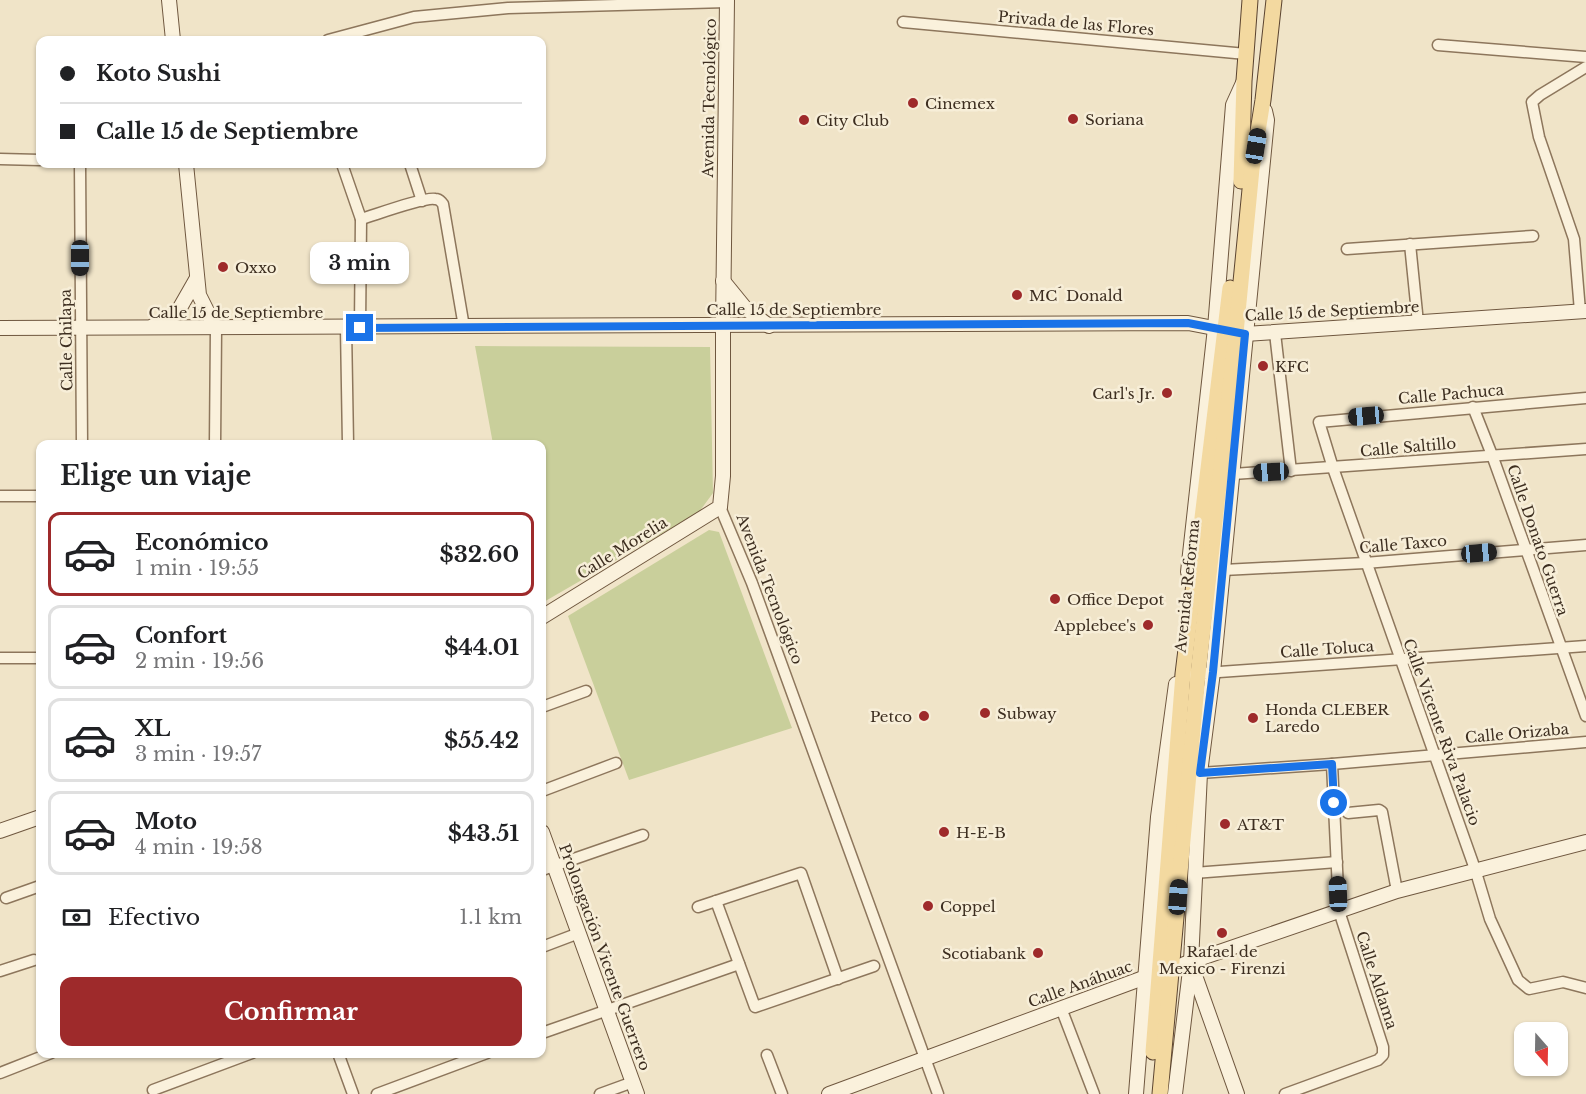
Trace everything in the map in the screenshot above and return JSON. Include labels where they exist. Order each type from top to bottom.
[{"type":"main road","name":"Avenida Reforma","points":[[1231,331],[1243,168],[1244,81],[1250,0]]},
{"type":"main road","name":"Avenida Reforma","points":[[1150,1094],[1160,973],[1231,331],[1263,100],[1274,0]]},
{"type":"main road","name":"Avenida Reforma","points":[[1160,1094],[1160,973],[1186,802],[1193,673]]},
{"type":"main road","points":[[1186,802],[1192,785],[1200,773]]},
{"type":"street","points":[[169,0],[173,36]]},
{"type":"street","points":[[343,36],[414,17],[508,8],[727,1]]},
{"type":"street","name":"Avenida Tecnológico","points":[[727,1],[723,476],[720,507],[752,583],[938,1094]]},
{"type":"street","name":"Privada de las Flores","points":[[903,22],[1246,54]]},
{"type":"street","points":[[1438,45],[1586,57]]},
{"type":"street","points":[[1583,311],[1574,239],[1539,137],[1532,102],[1586,67]]},
{"type":"street","points":[[0,159],[36,160]]},
{"type":"street","name":"Calle Chilapa","points":[[80,168],[82,440]]},
{"type":"street","points":[[186,168],[197,279],[203,306],[216,328],[215,440]]},
{"type":"street","points":[[343,168],[361,219],[348,440]]},
{"type":"street","points":[[411,168],[422,201]]},
{"type":"street","points":[[361,219],[434,198],[440,200],[443,204],[464,327]]},
{"type":"street","points":[[1347,249],[1533,236]]},
{"type":"street","points":[[1574,239],[1586,238]]},
{"type":"street","points":[[1410,244],[1418,323]]},
{"type":"street","points":[[147,328],[177,313],[197,279]]},
{"type":"street","points":[[723,280],[745,308],[769,326]]},
{"type":"street","name":"Calle 15 de Septiembre","points":[[0,328],[1188,323],[1231,331],[1275,333],[1583,311]]},
{"type":"street","name":"Avenida Reforma","points":[[1175,1094],[1191,962],[1200,773],[1193,673],[1223,570],[1233,474],[1231,331]]},
{"type":"street","points":[[1275,333],[1291,471]]},
{"type":"street","name":"Calle Pachuca","points":[[1319,422],[1586,398]]},
{"type":"street","name":"Calle Donato Guerra","points":[[1473,407],[1586,717]]},
{"type":"street","name":"Calle Vicente Riva Palacio","points":[[1319,422],[1365,563],[1435,755],[1490,919],[1518,980],[1529,989],[1563,982],[1586,988]]},
{"type":"street","name":"Calle Saltillo","points":[[1233,474],[1586,449]]},
{"type":"street","points":[[0,496],[36,496]]},
{"type":"street","name":"Calle Morelia","points":[[546,615],[720,507]]},
{"type":"street","name":"Calle Taxco","points":[[1223,570],[1365,563],[1525,548],[1586,545]]},
{"type":"street","name":"Calle Toluca","points":[[1193,673],[1586,646]]},
{"type":"street","points":[[0,658],[36,658]]},
{"type":"street","points":[[546,706],[586,691]]},
{"type":"street","name":"Calle Orizaba","points":[[1200,773],[1586,742]]},
{"type":"street","points":[[546,789],[616,763]]},
{"type":"street","name":"Calle Aldama","points":[[1285,1094],[1378,1060],[1383,1054],[1383,1047],[1339,911],[1332,764]]},
{"type":"street","points":[[1348,813],[1379,810],[1382,812],[1397,891]]},
{"type":"street","points":[[0,831],[36,818]]},
{"type":"street","points":[[548,867],[643,835]]},
{"type":"street","name":"Calle Anáhuac","points":[[829,1094],[1061,1008],[1397,891],[1586,842]]},
{"type":"street","points":[[1194,873],[1337,862]]},
{"type":"street","name":"Prolongación Vicente Guerrero","points":[[548,867],[579,933],[635,1088]]},
{"type":"street","points":[[698,907],[801,873],[838,979]]},
{"type":"street","points":[[6,898],[36,887]]},
{"type":"street","points":[[716,901],[756,1007],[874,966]]},
{"type":"street","points":[[546,945],[579,933]]},
{"type":"street","points":[[0,971],[34,960]]},
{"type":"street","points":[[1191,962],[1237,1094]]},
{"type":"street","points":[[546,1031],[607,1008],[739,964]]},
{"type":"street","name":"Avenida Reforma","points":[[1136,1094],[1160,973]]},
{"type":"street","points":[[1061,1008],[1094,1094]]},
{"type":"street","points":[[767,1054],[782,1094]]},
{"type":"street","points":[[0,1072],[38,1058]]},
{"type":"street","points":[[153,1090],[239,1058]]},
{"type":"street","points":[[340,1058],[352,1094]]},
{"type":"street","points":[[377,1094],[474,1058]]},
{"type":"street","points":[[600,1094],[635,1088]]},
{"type":"green space","points":[[475,346],[710,347],[713,493],[699,512],[546,601],[546,440],[492,440]]},
{"type":"green space","points":[[709,530],[719,532],[792,728],[629,780],[568,616]]},
{"type":"place","name":"Cinemex","points":[[913,103]]},
{"type":"place","name":"Soriana","points":[[1073,119]]},
{"type":"place","name":"City Club","points":[[804,120]]},
{"type":"place","name":"Oxxo","points":[[223,267]]},
{"type":"place","name":"MC´ Donald","points":[[1017,295]]},
{"type":"place","name":"KFC","points":[[1263,366]]},
{"type":"place","name":"Carl's Jr.","points":[[1167,393]]},
{"type":"place","name":"Office Depot","points":[[1055,599]]},
{"type":"place","name":"Applebee's","points":[[1148,625]]},
{"type":"place","name":"Subway","points":[[985,713]]},
{"type":"place","name":"Petco","points":[[924,716]]},
{"type":"place","name":"Honda CLEBER Laredo","points":[[1253,718]]},
{"type":"place","name":"AT&T","points":[[1225,824]]},
{"type":"place","name":"H-E-B","points":[[944,832]]},
{"type":"place","name":"Coppel","points":[[928,906]]},
{"type":"place","name":"Rafael de Mexico - Firenzi","points":[[1222,933]]},
{"type":"place","name":"Scotiabank","points":[[1038,953]]},
{"type":"route","points":[[360,328],[1188,323],[1245,334],[1213,672],[1200,773],[1332,764],[1334,803]]}]
